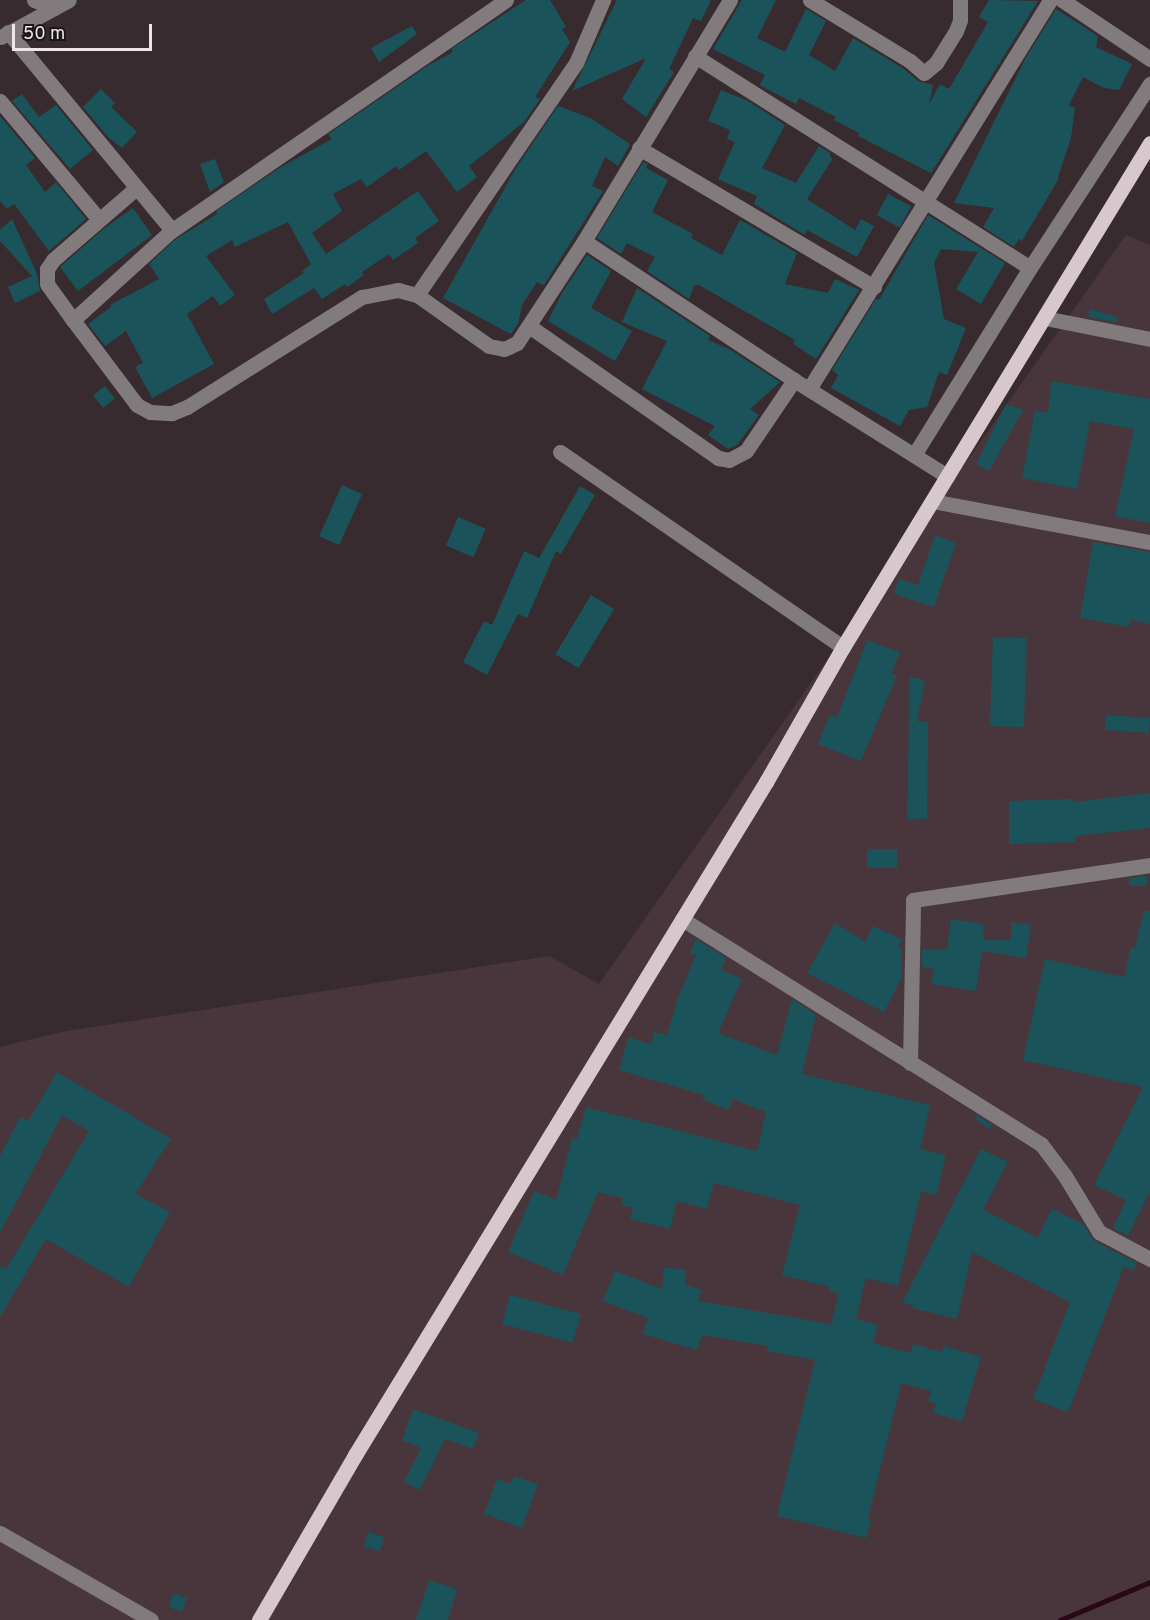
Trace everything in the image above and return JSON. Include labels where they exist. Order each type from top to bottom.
[{"type":"main road","points":[[259,1620],[360,1445],[682,919],[843,647],[1046,318],[1150,143]]},
{"type":"street","points":[[34,0],[55,8]]},
{"type":"street","points":[[69,0],[4,35],[172,230]]},
{"type":"street","points":[[73,320],[172,230],[506,0]]},
{"type":"street","points":[[417,295],[576,63],[603,0]]},
{"type":"street","points":[[136,188],[98,218],[53,260],[47,269],[47,284],[137,405],[161,414],[187,407],[362,297],[398,290],[417,295],[496,348],[504,349],[517,343],[529,326],[584,241],[730,0]]},
{"type":"street","points":[[810,0],[924,73],[936,63],[956,31],[960,20],[960,0]]},
{"type":"street","points":[[809,389],[1050,0]]},
{"type":"street","points":[[1062,0],[1150,59]]},
{"type":"street","points":[[695,56],[923,203],[1030,268]]},
{"type":"street","points":[[915,455],[1030,268],[1150,84]]},
{"type":"street","points":[[0,101],[98,218]]},
{"type":"street","points":[[639,148],[874,287]]},
{"type":"street","points":[[584,241],[794,380],[947,476]]},
{"type":"street","points":[[1046,318],[1150,339]]},
{"type":"street","points":[[529,326],[718,458],[729,460],[746,451],[794,380]]},
{"type":"street","points":[[560,452],[843,647]]},
{"type":"street","points":[[932,501],[1150,542]]},
{"type":"street","points":[[910,1063],[913,900],[1150,866]]},
{"type":"street","points":[[682,919],[1041,1144],[1099,1232],[1150,1259]]},
{"type":"street","points":[[0,1533],[151,1620]]},
{"type":"shaded area","points":[[1126,235],[1150,245],[1150,1620],[0,1620],[0,1047],[61,1032],[549,956],[599,984]]},
{"type":"building","points":[[526,0],[550,0],[566,27],[562,29],[570,42],[535,97],[540,99],[524,122],[469,166],[477,177],[457,192],[426,151],[399,170],[396,166],[367,187],[361,179],[333,194],[342,211],[312,233],[326,254],[418,191],[439,221],[415,238],[418,243],[393,260],[389,254],[362,272],[364,275],[347,287],[345,284],[322,299],[314,288],[272,314],[264,299],[304,273],[302,271],[311,264],[288,222],[235,247],[232,240],[206,256],[235,295],[220,306],[213,296],[187,314],[214,364],[152,398],[135,367],[143,363],[126,331],[105,346],[88,324],[111,307],[110,305],[159,279],[149,264],[176,239],[217,214],[216,211],[281,167],[332,139],[328,134],[429,65],[453,52],[451,49]]},
{"type":"building","points":[[617,0],[711,0],[701,21],[693,18],[669,69],[674,72],[646,117],[622,99],[646,58],[572,91]]},
{"type":"building","points":[[742,0],[776,0],[757,38],[785,52],[806,9],[826,21],[809,55],[835,71],[853,38],[904,69],[918,81],[933,85],[929,104],[940,84],[949,89],[988,22],[979,17],[989,0],[1038,1],[931,173],[858,136],[859,133],[834,120],[836,117],[799,98],[796,104],[763,87],[760,85],[765,75],[713,49]]},
{"type":"building","points":[[1056,9],[1098,36],[1096,47],[1132,64],[1119,90],[1104,88],[1083,77],[1069,105],[1075,108],[1071,138],[1059,178],[1022,241],[1019,239],[1014,247],[983,227],[994,208],[954,203],[1025,59]]},
{"type":"building","points":[[412,26],[417,34],[379,62],[371,48]]},
{"type":"building","points":[[101,89],[115,103],[111,107],[137,132],[122,148],[109,138],[83,107]]},
{"type":"building","points":[[721,90],[748,101],[785,125],[762,168],[796,183],[819,146],[830,153],[830,157],[833,158],[807,199],[855,230],[861,219],[874,226],[857,257],[807,230],[805,235],[754,204],[757,196],[718,179],[735,142],[727,139],[730,130],[708,121]]},
{"type":"building","points":[[22,94],[39,117],[56,105],[93,150],[70,169],[12,101]]},
{"type":"building","points":[[558,106],[590,118],[630,144],[618,166],[605,157],[592,186],[603,191],[544,285],[537,282],[522,305],[518,324],[511,334],[443,298],[516,168]]},
{"type":"building","points":[[0,116],[35,158],[26,165],[45,192],[56,182],[86,219],[49,251],[14,204],[7,209],[0,201]]},
{"type":"building","points":[[215,159],[224,182],[210,192],[200,164]]},
{"type":"building","points":[[643,162],[648,164],[646,168],[668,180],[652,212],[693,234],[691,238],[722,255],[740,220],[797,253],[785,284],[828,293],[835,279],[859,290],[816,359],[793,344],[795,340],[699,285],[694,286],[689,299],[647,271],[655,257],[627,243],[621,254],[597,238]]},
{"type":"building","points":[[888,194],[911,206],[900,227],[877,215]]},
{"type":"building","points":[[133,208],[152,235],[78,291],[60,267],[102,230]]},
{"type":"building","points":[[928,215],[1005,263],[981,304],[956,289],[978,252],[941,249],[934,263],[944,319],[966,328],[947,375],[939,372],[927,407],[909,410],[900,426],[831,388],[838,375],[832,370],[876,299],[879,300]]},
{"type":"building","points":[[12,219],[37,274],[40,291],[15,303],[8,287],[32,276],[0,241],[0,230]]},
{"type":"building","points":[[587,255],[611,271],[591,308],[632,331],[615,361],[548,321],[562,293]]},
{"type":"building","points":[[637,288],[710,336],[708,340],[729,349],[780,382],[750,409],[759,415],[737,445],[728,449],[708,435],[715,426],[642,389],[667,341],[622,322]]},
{"type":"building","points":[[1090,309],[1118,317],[1117,322],[1088,317]]},
{"type":"building","points":[[1051,381],[1150,399],[1150,523],[1115,516],[1134,429],[1090,421],[1077,489],[1022,478],[1035,411],[1048,413]]},
{"type":"building","points":[[105,386],[115,399],[103,408],[93,395]]},
{"type":"building","points":[[1006,404],[1023,410],[989,471],[976,464]]},
{"type":"building","points":[[342,485],[362,494],[339,545],[319,536]]},
{"type":"building","points":[[580,486],[595,495],[561,554],[556,551],[527,618],[518,614],[487,675],[463,662],[484,621],[492,625],[524,551],[539,558]]},
{"type":"building","points":[[458,517],[486,529],[474,557],[446,546]]},
{"type":"building","points":[[935,535],[956,543],[934,607],[894,594],[899,579],[918,585]]},
{"type":"building","points":[[1093,542],[1150,552],[1150,624],[1130,620],[1129,627],[1080,618]]},
{"type":"building","points":[[591,595],[614,609],[579,668],[555,654]]},
{"type":"building","points":[[993,637],[1027,638],[1024,727],[990,726]]},
{"type":"building","points":[[867,640],[900,652],[891,674],[897,675],[861,761],[818,744],[830,715],[837,718]]},
{"type":"building","points":[[910,677],[925,680],[917,721],[928,722],[927,819],[907,819]]},
{"type":"building","points":[[1106,715],[1150,718],[1149,733],[1105,730]]},
{"type":"building","points":[[1150,793],[1150,828],[1075,836],[1075,842],[1009,844],[1009,801],[1074,799],[1074,802]]},
{"type":"building","points":[[867,849],[897,849],[897,868],[867,868]]},
{"type":"building","points":[[1147,875],[1147,886],[1129,886],[1129,878]]},
{"type":"building","points":[[1144,911],[1150,911],[1150,1191],[1128,1236],[1113,1228],[1126,1200],[1094,1185],[1143,1087],[1023,1060],[1045,959],[1124,977],[1131,947],[1135,948]]},
{"type":"building","points":[[951,919],[983,924],[984,940],[1011,940],[1011,922],[1031,925],[1026,958],[982,951],[976,991],[931,984],[934,968],[922,967],[922,949],[947,950]]},
{"type":"building","points":[[835,923],[865,942],[873,926],[902,940],[898,947],[902,948],[902,977],[884,1012],[807,973]]},
{"type":"building","points":[[696,939],[726,958],[721,970],[742,979],[718,1033],[777,1055],[792,999],[816,1015],[802,1074],[930,1105],[920,1149],[946,1155],[936,1195],[921,1191],[898,1286],[866,1278],[856,1319],[878,1325],[873,1343],[910,1353],[913,1344],[942,1352],[944,1346],[981,1357],[962,1421],[933,1413],[936,1404],[928,1401],[931,1391],[901,1383],[868,1519],[871,1520],[866,1538],[777,1516],[815,1360],[767,1351],[768,1346],[702,1335],[697,1350],[643,1334],[648,1318],[603,1301],[615,1271],[662,1289],[664,1268],[686,1269],[685,1285],[702,1290],[698,1301],[831,1324],[839,1294],[829,1291],[830,1287],[782,1275],[800,1205],[714,1183],[707,1209],[677,1201],[670,1229],[630,1219],[633,1208],[621,1205],[623,1198],[598,1192],[563,1275],[508,1252],[534,1191],[556,1200],[572,1138],[577,1139],[586,1107],[757,1151],[766,1112],[733,1099],[728,1110],[702,1099],[704,1095],[619,1070],[628,1037],[651,1044],[654,1032],[667,1035],[679,995],[696,955],[690,953]]},
{"type":"building","points":[[57,1072],[171,1139],[135,1194],[170,1212],[129,1287],[46,1239],[0,1317],[0,1266],[6,1269],[89,1131],[62,1115],[0,1233],[0,1156],[20,1117],[28,1121]]},
{"type":"building","points":[[977,1115],[992,1125],[989,1129],[975,1119]]},
{"type":"building","points":[[981,1149],[1008,1162],[983,1210],[1038,1238],[1052,1209],[1083,1224],[1094,1241],[1137,1263],[1133,1271],[1124,1266],[1068,1412],[1033,1399],[1070,1302],[972,1252],[957,1319],[912,1308],[913,1305],[902,1303]]},
{"type":"building","points":[[510,1295],[581,1314],[573,1343],[502,1324]]},
{"type":"building","points":[[413,1409],[479,1433],[473,1449],[445,1439],[420,1490],[404,1482],[421,1448],[402,1440]]},
{"type":"building","points":[[514,1476],[538,1484],[522,1528],[484,1514],[497,1479],[511,1484]]},
{"type":"building","points":[[368,1532],[384,1537],[380,1551],[364,1546]]},
{"type":"building","points":[[429,1580],[457,1589],[448,1620],[416,1620]]},
{"type":"building","points":[[174,1593],[187,1598],[182,1612],[169,1607]]},
{"type":"waterway","points":[[1060,1620],[1150,1582]]}]
